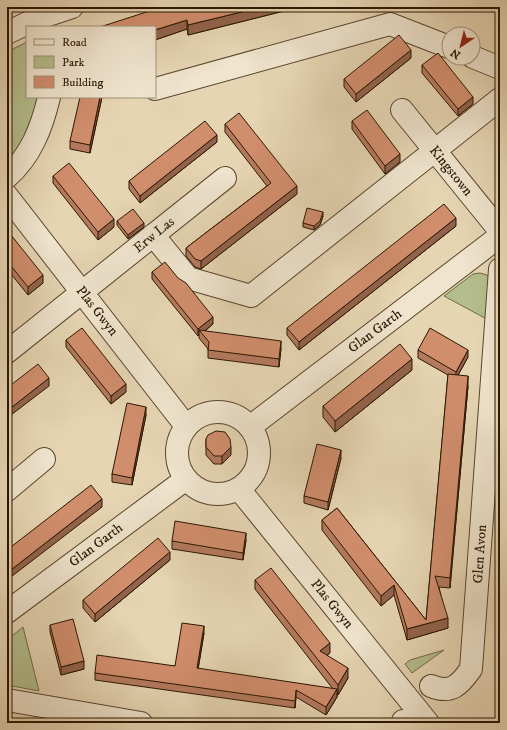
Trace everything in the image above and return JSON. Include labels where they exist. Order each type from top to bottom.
[{"type":"street","points":[[7,33],[36,18],[72,7]]},
{"type":"street","points":[[156,89],[390,24],[441,44]]},
{"type":"street","points":[[481,60],[500,68]]},
{"type":"street","points":[[7,177],[27,155],[43,124],[49,98]]},
{"type":"street","points":[[154,235],[188,278],[252,296],[500,99]]},
{"type":"street","name":"Kingstown","points":[[402,110],[500,231]]},
{"type":"street","name":"Erw Las","points":[[7,352],[225,178]]},
{"type":"street","name":"Plas Gwyn","points":[[7,196],[186,426]]},
{"type":"street","name":"Glan Garth","points":[[250,427],[500,236]]},
{"type":"street","name":"Glen Avon","points":[[431,686],[442,690],[454,688],[464,680],[471,669],[500,269]]},
{"type":"street","points":[[218,411],[230,413],[241,418],[250,427],[257,439],[259,453],[257,467],[250,480],[239,489],[228,493],[216,494],[205,492],[194,487],[186,479],[179,467],[176,453],[179,439],[186,426],[200,416],[218,411]]},
{"type":"street","points":[[7,490],[44,459]]},
{"type":"street","name":"Glan Garth","points":[[7,612],[186,479]]},
{"type":"street","name":"Plas Gwyn","points":[[239,489],[427,721]]},
{"type":"street","points":[[7,700],[141,723]]},
{"type":"green space","points":[[26,42],[26,98],[44,98],[40,122],[11,159],[7,154],[7,52]]},
{"type":"green space","points":[[480,273],[487,275],[492,280],[494,323],[444,296],[473,274]]},
{"type":"green space","points":[[23,627],[39,691],[7,685],[7,640]]},
{"type":"green space","points":[[444,650],[412,673],[405,664],[410,660]]},
{"type":"building","points":[[162,7],[262,7],[188,25],[187,20],[156,30],[156,26],[103,26]]},
{"type":"building","points":[[399,35],[411,50],[356,94],[344,79]]},
{"type":"building","points":[[438,53],[441,57],[441,66],[448,66],[473,97],[458,109],[422,65]]},
{"type":"building","points":[[80,98],[100,98],[90,145],[70,141]]},
{"type":"building","points":[[367,110],[400,154],[385,166],[352,121]]},
{"type":"building","points":[[239,113],[297,186],[201,261],[195,259],[186,248],[271,183],[225,124]]},
{"type":"building","points":[[205,121],[217,135],[140,196],[129,181]]},
{"type":"building","points":[[500,162],[500,172],[496,166]]},
{"type":"building","points":[[69,163],[114,219],[98,232],[53,176]]},
{"type":"building","points":[[444,204],[456,218],[299,342],[287,328]]},
{"type":"building","points":[[307,208],[323,212],[320,221],[314,226],[303,223]]},
{"type":"building","points":[[133,209],[144,223],[128,235],[117,221]]},
{"type":"building","points":[[7,230],[43,275],[28,287],[7,261]]},
{"type":"building","points":[[165,262],[178,278],[186,283],[213,317],[198,329],[152,272]]},
{"type":"building","points":[[82,328],[126,384],[111,396],[66,340]]},
{"type":"building","points":[[430,328],[468,350],[456,372],[418,350]]},
{"type":"building","points":[[199,330],[281,341],[279,359],[208,350],[209,342]]},
{"type":"building","points":[[400,344],[412,359],[335,421],[323,406]]},
{"type":"building","points":[[38,364],[49,378],[7,411],[7,388]]},
{"type":"building","points":[[448,374],[468,376],[450,578],[435,576],[448,618],[407,629],[394,585],[381,596],[322,520],[337,508],[426,620]]},
{"type":"building","points":[[127,403],[146,407],[132,478],[112,474]]},
{"type":"building","points":[[216,431],[225,432],[230,439],[231,447],[222,456],[214,456],[206,447],[206,439],[208,435]]},
{"type":"building","points":[[317,444],[341,450],[328,502],[304,496]]},
{"type":"building","points":[[91,485],[102,499],[7,573],[7,550]]},
{"type":"building","points":[[175,521],[246,533],[243,553],[172,541]]},
{"type":"building","points":[[158,538],[170,552],[95,614],[83,600]]},
{"type":"building","points":[[271,568],[330,643],[320,651],[348,668],[338,685],[255,580]]},
{"type":"building","points":[[73,619],[84,661],[61,667],[50,625]]},
{"type":"building","points":[[182,623],[204,626],[197,668],[337,689],[326,707],[296,690],[295,701],[95,673],[97,655],[175,666]]}]
